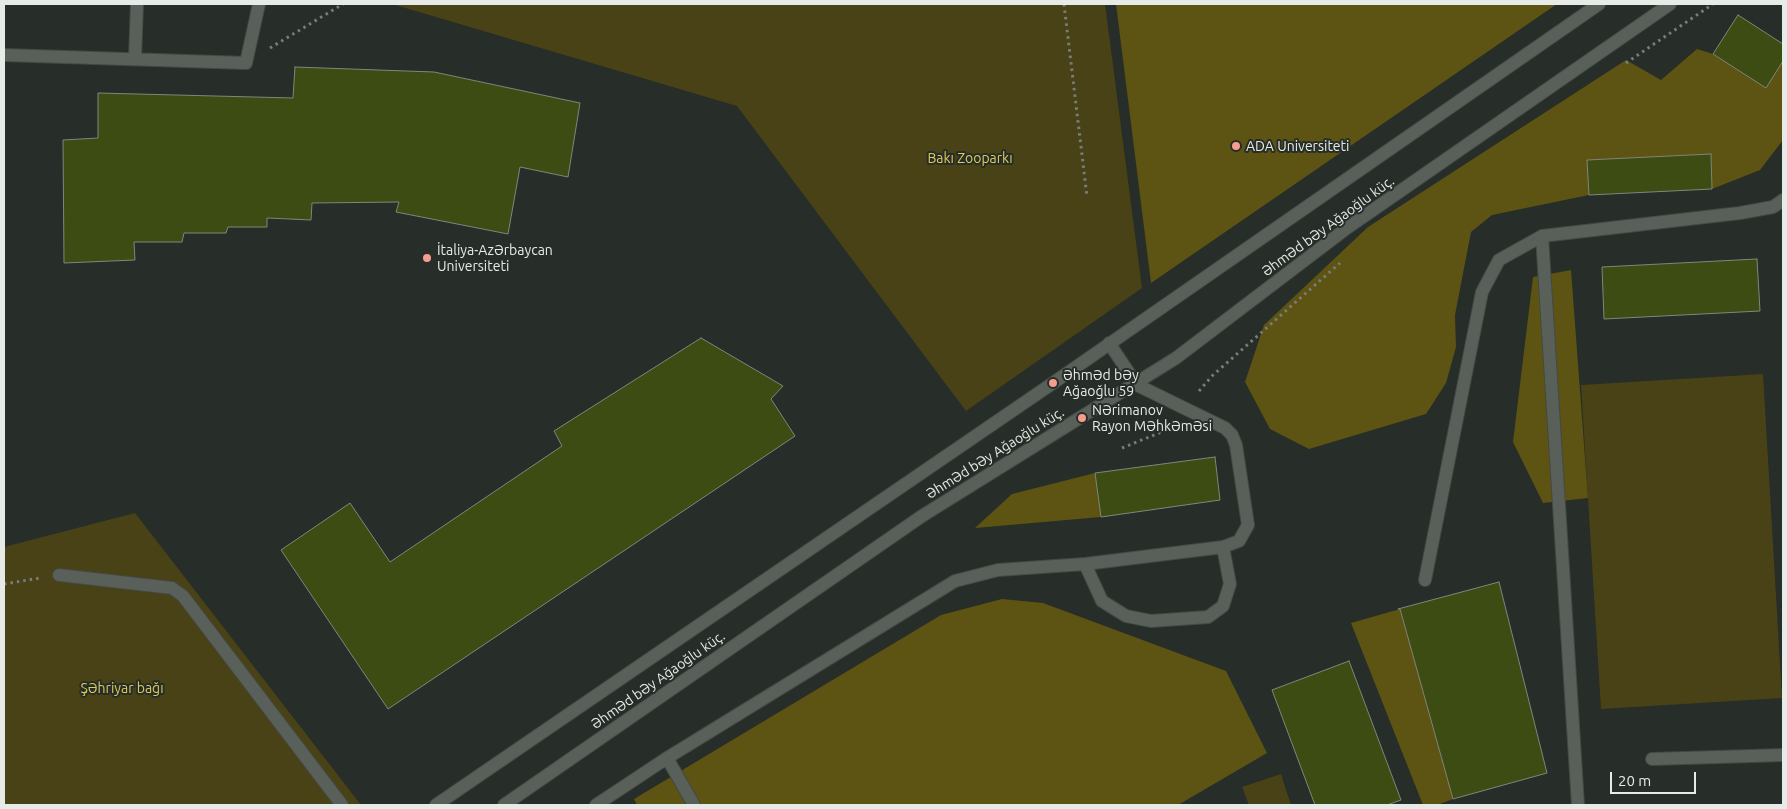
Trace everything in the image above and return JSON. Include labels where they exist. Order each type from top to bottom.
[{"type":"street","points":[[135,59],[137,4]]},
{"type":"street","points":[[4,55],[246,63],[259,4]]},
{"type":"street","name":"Əhməd bəy Ağaoğlu küç.","points":[[436,805],[1599,4]]},
{"type":"street","name":"Əhməd bəy Ağaoğlu küç.","points":[[504,805],[922,516],[1176,358],[1347,228],[1670,4]]},
{"type":"street","points":[[1425,580],[1482,292],[1499,260],[1542,236],[1740,213],[1773,207],[1783,200]]},
{"type":"street","points":[[1542,236],[1578,805]]},
{"type":"street","points":[[596,805],[667,758],[955,581],[998,570],[1085,564],[1223,547],[1239,540],[1248,524],[1236,445],[1232,435],[1225,428],[1137,384],[1109,343]]},
{"type":"street","points":[[1085,564],[1102,601],[1126,616],[1151,621],[1208,617],[1222,606],[1230,584],[1223,547]]},
{"type":"street","points":[[59,574],[172,588],[183,596],[342,805]]},
{"type":"street","points":[[1652,759],[1783,754]]},
{"type":"street","points":[[667,758],[694,805]]},
{"type":"path","points":[[246,63],[344,4]]},
{"type":"path","points":[[1064,4],[1087,197]]},
{"type":"path","points":[[1618,68],[1713,4]]},
{"type":"path","points":[[1122,448],[1159,434],[1184,409],[1212,376],[1346,258]]},
{"type":"path","points":[[4,584],[59,574]]},
{"type":"green space","name":"Bakı Zooparkı","points":[[392,4],[1105,4],[1142,288],[966,411],[737,106]]},
{"type":"green space","points":[[1763,374],[1782,698],[1601,709],[1581,385]]},
{"type":"green space","name":"Şəhriyar bağı","points":[[135,513],[361,805],[4,805],[4,547]]},
{"type":"green space","points":[[1281,774],[1291,805],[1249,805],[1242,787]]},
{"type":"shaded area","name":"ADA Universiteti","points":[[1116,4],[1557,4],[1151,283]]},
{"type":"shaded area","points":[[1697,49],[1713,54],[1766,88],[1783,61],[1783,140],[1760,170],[1712,189],[1711,154],[1588,160],[1589,195],[1492,215],[1471,232],[1455,315],[1456,347],[1446,383],[1426,414],[1309,449],[1270,429],[1245,382],[1264,325],[1368,227],[1626,60],[1661,80]]},
{"type":"shaded area","points":[[1571,270],[1588,498],[1543,503],[1513,442],[1533,277]]},
{"type":"shaded area","points":[[1095,473],[1101,517],[975,528],[1012,494]]},
{"type":"shaded area","points":[[1002,599],[1043,603],[1226,671],[1267,753],[1178,805],[637,805],[634,799],[941,615]]},
{"type":"shaded area","points":[[1400,609],[1453,799],[1437,805],[1423,805],[1351,623]]},
{"type":"building","points":[[1738,15],[1783,44],[1783,61],[1766,88],[1713,54]]},
{"type":"building","points":[[295,67],[434,72],[580,103],[568,177],[520,167],[508,234],[396,212],[399,202],[312,203],[311,220],[267,218],[267,227],[228,227],[226,233],[184,233],[182,242],[134,242],[135,260],[64,263],[63,140],[98,138],[98,93],[293,98]]},
{"type":"building","points":[[1711,154],[1712,189],[1589,195],[1587,160]]},
{"type":"building","points":[[1757,259],[1760,311],[1604,319],[1602,267]]},
{"type":"building","points":[[701,338],[783,386],[771,399],[795,436],[388,709],[281,550],[350,503],[390,562],[562,446],[554,431]]},
{"type":"building","points":[[1215,457],[1220,500],[1101,517],[1095,473]]},
{"type":"building","points":[[1499,582],[1547,773],[1453,799],[1400,609],[1398,609]]},
{"type":"building","points":[[1349,661],[1401,800],[1387,805],[1315,805],[1272,690]]},
{"type":"place","name":"ADA Universiteti","points":[[1236,146]]},
{"type":"place","name":"İtaliya-Azərbaycan Universiteti","points":[[427,258]]},
{"type":"place","name":"Əhməd bəy Ağaoğlu 59","points":[[1053,383]]},
{"type":"place","name":"Nərimanov Rayon Məhkəməsi","points":[[1082,418]]}]
